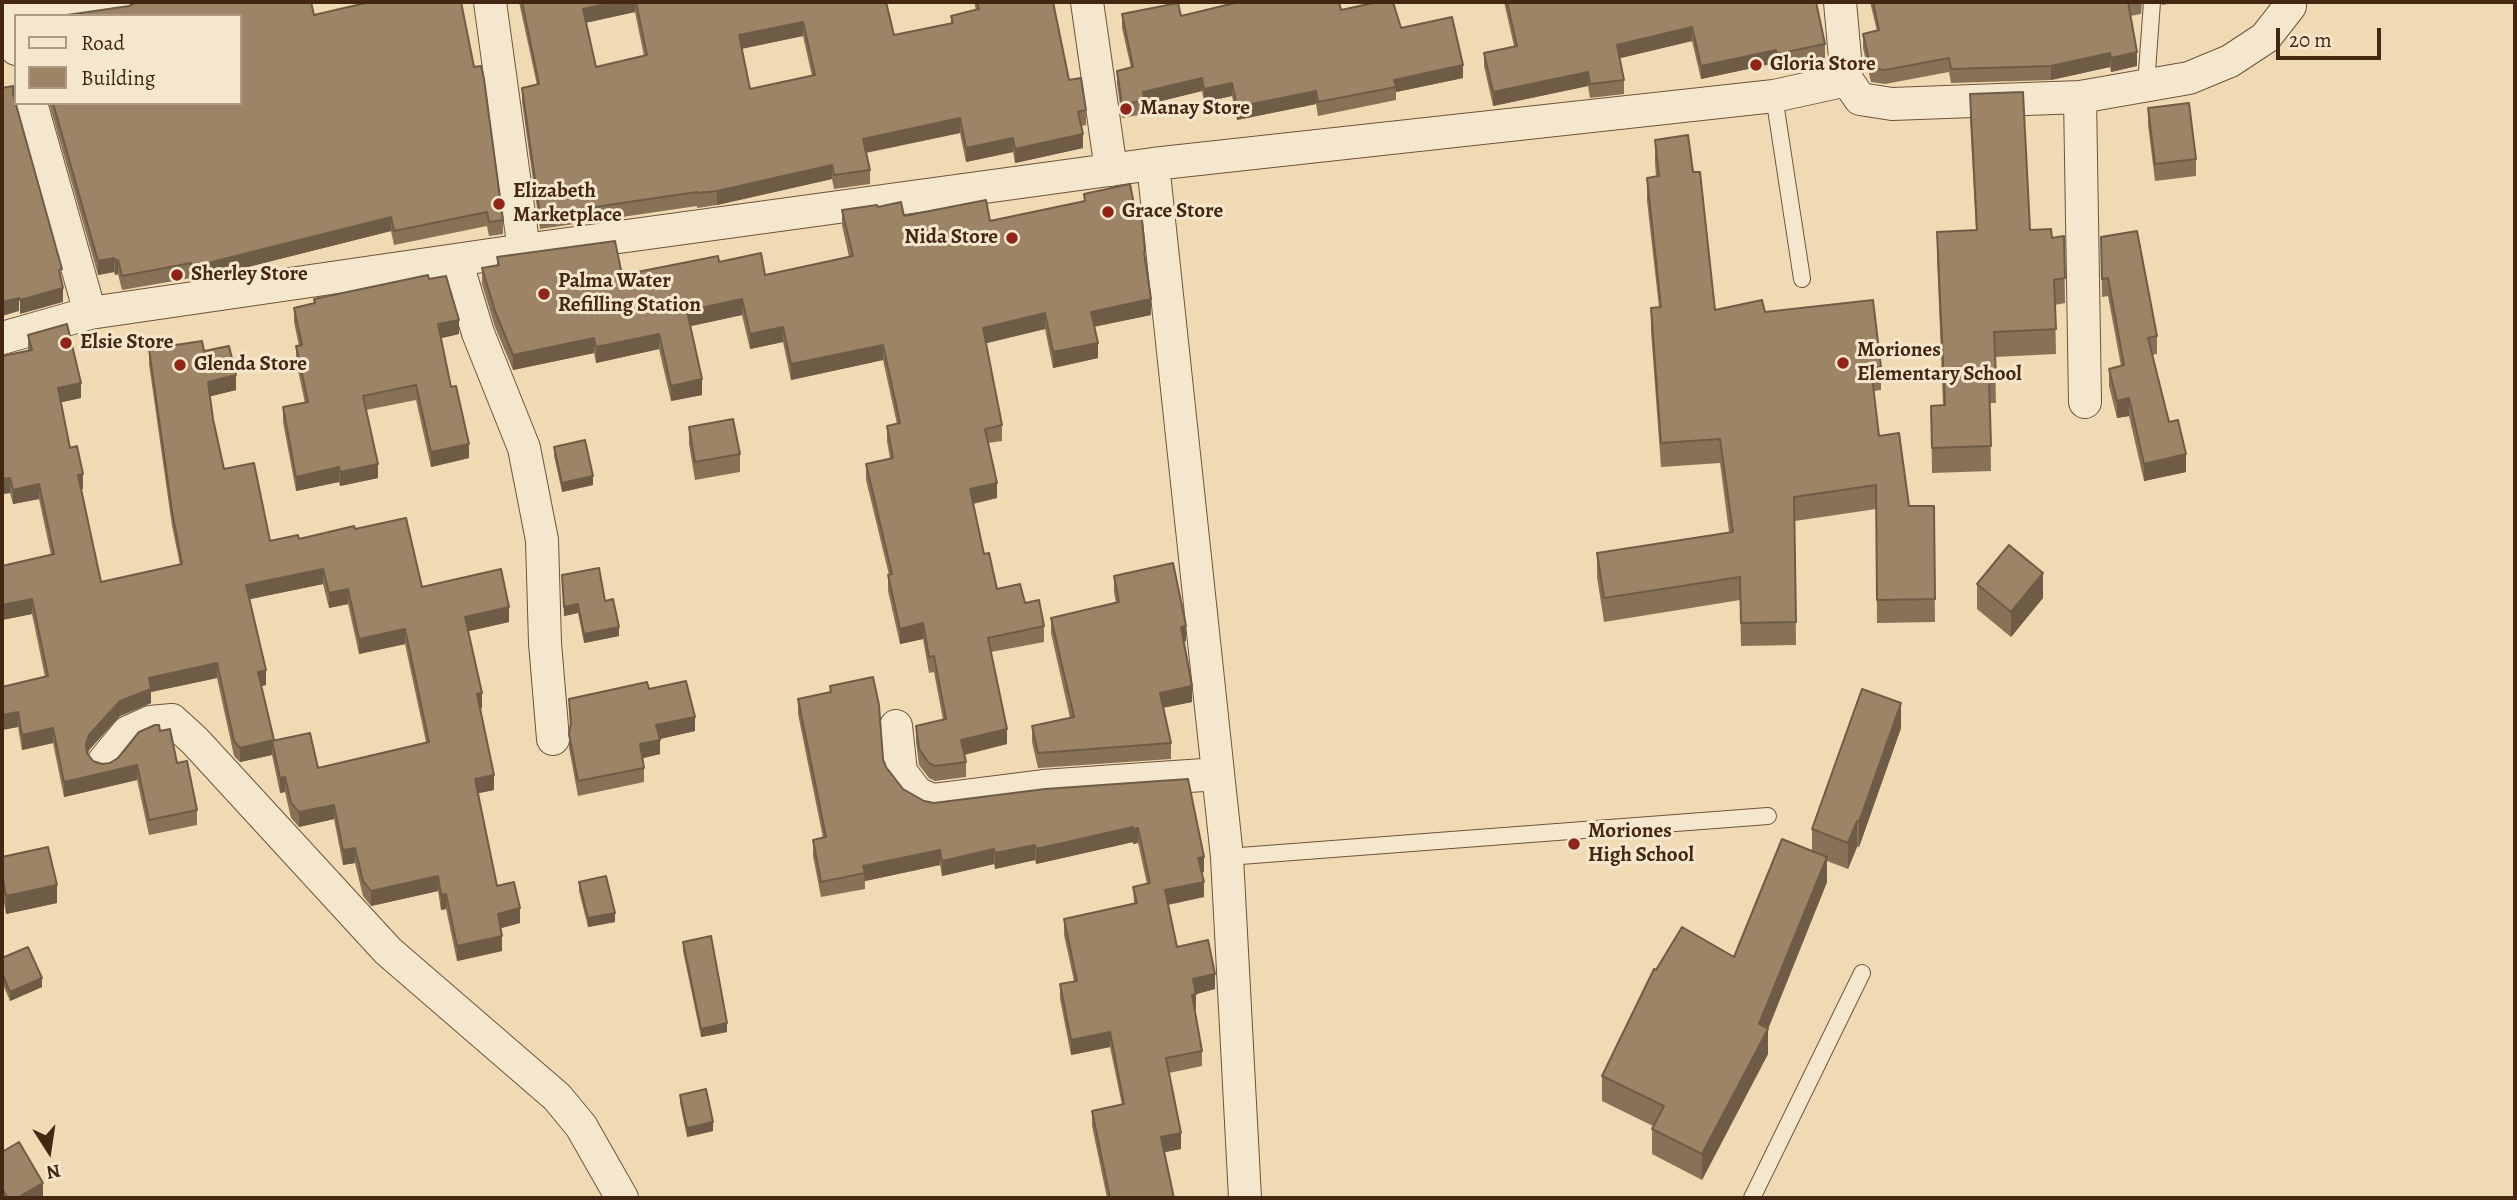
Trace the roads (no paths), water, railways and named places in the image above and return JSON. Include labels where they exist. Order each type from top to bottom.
[{"type":"street","points":[[13,13],[126,2]]},
{"type":"street","points":[[490,2],[524,250]]},
{"type":"street","points":[[1087,2],[1111,170]]},
{"type":"street","points":[[1840,2],[1847,80],[1860,99],[1892,104],[2080,97],[2189,78],[2230,61],[2265,38],[2290,6],[2290,2]]},
{"type":"street","points":[[2,338],[90,313],[524,250],[1153,164],[1774,96],[1847,80]]},
{"type":"street","points":[[2080,97],[2085,402]]},
{"type":"street","points":[[32,105],[90,313]]},
{"type":"street","points":[[1153,164],[1227,857],[1245,1198]]},
{"type":"street","points":[[456,260],[478,333],[524,448],[542,540],[545,643],[553,739]]},
{"type":"street","points":[[104,761],[128,732],[150,722],[172,720],[195,741],[388,951],[556,1097],[581,1126],[622,1198]]},
{"type":"street","points":[[896,726],[901,772],[917,793],[932,800],[1043,786],[1218,774]]},
{"type":"lane","points":[[2146,85],[2152,2]]},
{"type":"lane","points":[[1774,96],[1802,279]]},
{"type":"lane","points":[[1227,857],[1768,816]]},
{"type":"lane","points":[[1752,1198],[1862,973]]},
{"type":"place","name":"Gloria Store","points":[[1756,65]]},
{"type":"place","name":"Manay Store","points":[[1126,109]]},
{"type":"place","name":"Elizabeth Marketplace","points":[[499,204]]},
{"type":"place","name":"Grace Store","points":[[1108,212]]},
{"type":"place","name":"Nida Store","points":[[1012,238]]},
{"type":"place","name":"Sherley Store","points":[[177,275]]},
{"type":"place","name":"Palma Water Refilling Station","points":[[544,294]]},
{"type":"place","name":"Elsie Store","points":[[66,343]]},
{"type":"place","name":"Moriones Elementary School","points":[[1843,363]]},
{"type":"place","name":"Glenda Store","points":[[180,365]]},
{"type":"place","name":"Moriones High School","points":[[1574,844]]}]
